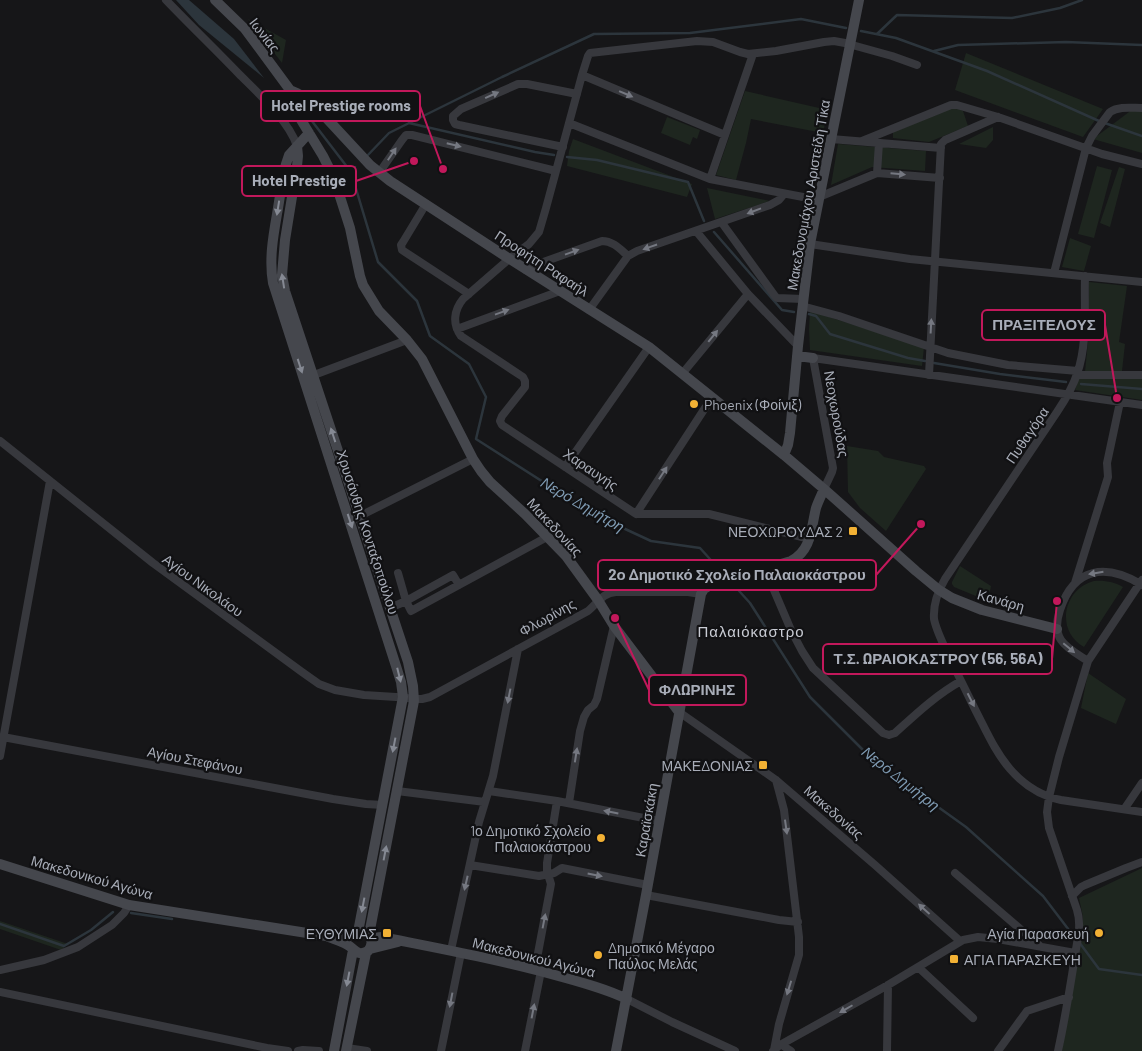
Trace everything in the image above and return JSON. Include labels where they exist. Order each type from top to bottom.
[{"type":"street","points":[[166,0],[285,123],[292,134],[296,146]]},
{"type":"street","name":"Ιωνίας","points":[[215,0],[245,29],[290,90]]},
{"type":"street","name":"Μακεδονομάχου Αριστείδη Τίκα","points":[[784,455],[790,433],[802,302],[810,244],[859,0]]},
{"type":"street","points":[[560,291],[457,329],[455,320],[457,308],[462,301],[509,259],[529,244],[539,232],[582,75],[590,53],[706,41],[740,52],[753,54],[834,41],[892,56],[917,66]]},
{"type":"street","points":[[710,179],[753,54]]},
{"type":"street","points":[[582,75],[726,135]]},
{"type":"street","points":[[563,146],[455,124],[454,116],[461,109],[518,84],[527,84],[577,94]]},
{"type":"street","name":"Μακεδονίας","points":[[290,90],[292,104],[323,156],[339,192],[350,228],[363,285],[380,311],[416,350],[481,471],[566,556],[598,600],[614,626],[679,712],[776,780],[960,941]]},
{"type":"street","name":"Προφήτη Ραφαήλ","points":[[290,90],[297,92],[319,110],[379,173],[526,270],[649,347],[784,455]]},
{"type":"street","points":[[862,142],[957,104],[1110,156],[1142,164]]},
{"type":"street","points":[[1054,273],[1086,148],[1092,136],[1114,109],[1142,108]]},
{"type":"street","points":[[929,375],[941,144],[945,140],[998,117]]},
{"type":"street","points":[[569,123],[710,179],[803,197],[819,199],[877,173],[940,178]]},
{"type":"street","name":"Χρυσάνθης Κονταξοπούλου","points":[[309,134],[289,155],[283,174],[272,246],[271,269],[273,283],[396,666],[403,697],[383,806],[356,934]]},
{"type":"street","points":[[379,173],[406,135],[412,134],[556,171]]},
{"type":"street","points":[[831,139],[941,148]]},
{"type":"street","points":[[877,173],[879,143]]},
{"type":"street","name":"Χρυσάνθης Κονταξοπούλου","points":[[296,146],[297,166],[284,240],[282,275],[285,291],[408,662],[413,686],[414,699],[370,936]]},
{"type":"street","points":[[590,310],[628,256],[777,202],[784,194]]},
{"type":"street","points":[[426,204],[401,245],[402,250],[469,294]]},
{"type":"street","points":[[722,223],[777,298],[802,302],[948,353],[1002,364],[1078,373],[1142,375]]},
{"type":"street","points":[[696,231],[797,351]]},
{"type":"street","points":[[526,270],[602,241],[609,241],[628,256]]},
{"type":"street","points":[[810,244],[935,261],[1142,282]]},
{"type":"street","name":"Πυθαγόρα","points":[[939,590],[1057,412],[1078,373],[1084,336],[1085,276]]},
{"type":"street","points":[[682,374],[748,294]]},
{"type":"street","name":"Χαραυγής","points":[[457,329],[461,336],[523,377],[526,382],[525,387],[502,416],[500,421],[502,425],[636,514]]},
{"type":"street","points":[[314,375],[407,340]]},
{"type":"street","points":[[564,467],[649,347]]},
{"type":"street","name":"Νεοχωρούδας","points":[[797,351],[813,358],[833,468],[824,489]]},
{"type":"street","points":[[813,358],[1142,405]]},
{"type":"street","points":[[636,514],[712,399]]},
{"type":"street","points":[[1075,583],[1108,477],[1107,463],[1120,402]]},
{"type":"street","name":"Αγίου Νικολάου","points":[[0,442],[153,563],[314,680],[329,688],[347,692],[414,699]]},
{"type":"street","points":[[784,455],[939,590],[934,608],[935,621],[944,646],[995,748],[1014,773],[1028,785],[1048,797],[1142,812]]},
{"type":"street","points":[[360,516],[473,459]]},
{"type":"street","points":[[0,756],[50,481]]},
{"type":"street","points":[[701,594],[706,587],[791,561],[798,557],[810,539],[817,505],[824,489]]},
{"type":"street","points":[[636,514],[709,514],[810,539]]},
{"type":"street","points":[[398,573],[411,611],[547,537]]},
{"type":"street","points":[[765,569],[791,630],[813,668],[884,733],[889,735],[895,733],[928,704],[961,681]]},
{"type":"street","points":[[1058,1051],[1069,997],[1080,920],[1049,828],[1048,797],[1088,661],[1141,583],[1128,577],[1105,572],[1087,575],[1075,583],[1066,594],[1058,614],[1057,629],[1065,645],[1088,661]]},
{"type":"street","name":"Κανάρη","points":[[939,590],[952,598],[982,610],[1057,629]]},
{"type":"street","name":"Φλωρίνης","points":[[414,699],[430,697],[588,610],[607,594],[616,592],[688,592],[701,594]]},
{"type":"street","name":"Καραϊσκάκη","points":[[616,1051],[701,594]]},
{"type":"street","points":[[390,608],[406,601]]},
{"type":"street","points":[[569,803],[580,731],[584,717],[597,699],[614,626]]},
{"type":"street","points":[[441,1051],[470,865],[479,822],[489,792],[518,648]]},
{"type":"street","name":"Αγίου Στεφάνου","points":[[3,737],[333,799],[383,806]]},
{"type":"street","points":[[773,1051],[799,955],[800,937],[784,810],[776,780]]},
{"type":"street","points":[[1125,808],[1142,783]]},
{"type":"street","points":[[397,792],[486,802]]},
{"type":"street","points":[[489,792],[569,803],[659,821]]},
{"type":"street","points":[[525,1051],[551,884],[547,862],[557,801]]},
{"type":"street","points":[[1072,896],[1085,885],[1142,862]]},
{"type":"street","name":"Μακεδονικού Αγώνα","points":[[0,864],[129,905],[326,936]]},
{"type":"street","points":[[470,865],[539,876],[548,875],[562,868],[647,890],[779,920],[798,922]]},
{"type":"street","points":[[955,873],[1041,947]]},
{"type":"street","points":[[0,970],[44,960],[78,948],[112,925],[129,905]]},
{"type":"street","points":[[326,936],[364,932],[370,936],[372,943],[368,951],[346,1049],[367,1051]]},
{"type":"street","points":[[334,1051],[353,949],[351,942],[356,934]]},
{"type":"street","points":[[326,936],[346,944],[359,953],[368,951]]},
{"type":"street","name":"Μακεδονικού Αγώνα","points":[[370,936],[404,941],[538,970],[604,989],[736,1051]]},
{"type":"street","points":[[773,1051],[968,938],[998,939],[1075,953]]},
{"type":"street","name":"Μακεδονικού Αγώνα","points":[[368,951],[382,945],[404,941]]},
{"type":"street","points":[[918,967],[973,1018]]},
{"type":"street","points":[[887,1051],[888,985]]},
{"type":"street","points":[[0,992],[288,1051]]},
{"type":"street","points":[[998,1051],[1027,1011],[1069,997]]},
{"type":"street","points":[[782,1045],[791,1051]]},
{"type":"street","points":[[298,1051],[319,1051]]},
{"type":"shaded area","points":[[176,0],[189,0],[234,39],[264,78],[199,25]]},
{"type":"shaded area","points":[[248,19],[286,40],[282,63]]},
{"type":"shaded area","points":[[966,53],[1103,109],[1083,137],[955,90]]},
{"type":"shaded area","points":[[745,91],[828,110],[823,133],[751,119],[736,180],[716,175]]},
{"type":"shaded area","points":[[955,107],[963,111],[968,126],[929,142],[893,138],[893,132]]},
{"type":"shaded area","points":[[1133,109],[1142,111],[1142,153],[1093,139]]},
{"type":"shaded area","points":[[667,117],[700,130],[697,139],[693,137],[690,145],[661,133]]},
{"type":"shaded area","points":[[993,127],[993,140],[986,148],[959,144]]},
{"type":"shaded area","points":[[573,139],[692,184],[687,197],[567,166]]},
{"type":"shaded area","points":[[838,144],[926,151],[925,171],[872,167],[831,185]]},
{"type":"shaded area","points":[[1097,166],[1112,170],[1094,238],[1078,234]]},
{"type":"shaded area","points":[[1119,167],[1125,169],[1110,227],[1100,223]]},
{"type":"shaded area","points":[[707,188],[770,201],[715,219]]},
{"type":"shaded area","points":[[1070,238],[1091,246],[1084,271],[1062,267]]},
{"type":"shaded area","points":[[1089,282],[1127,286],[1119,342],[1125,344],[1122,371],[1085,372],[1089,331]]},
{"type":"shaded area","points":[[810,311],[924,347],[922,366],[810,350]]},
{"type":"shaded area","points":[[1079,378],[1142,378],[1142,400],[1075,390]]},
{"type":"shaded area","points":[[847,446],[878,451],[884,457],[924,466],[926,469],[886,531],[860,508],[848,492]]},
{"type":"shaded area","points":[[960,566],[991,586],[988,601],[954,587],[952,582]]},
{"type":"shaded area","points":[[1094,581],[1109,582],[1123,587],[1084,647],[1075,640],[1069,631],[1066,611],[1075,592],[1083,585]]},
{"type":"shaded area","points":[[1088,673],[1126,699],[1116,724],[1081,708]]},
{"type":"shaded area","points":[[1142,868],[1142,1051],[1062,1051],[1083,917],[1079,898]]},
{"type":"shaded area","points":[[0,921],[68,944],[61,950],[0,929]]},
{"type":"waterway","points":[[877,34],[897,15],[1012,18],[1060,8],[1082,0]]},
{"type":"waterway","points":[[367,156],[389,133],[594,34],[690,33],[801,19],[846,28]]},
{"type":"waterway","points":[[861,31],[896,38],[987,71],[1099,121],[1142,136]]},
{"type":"waterway","points":[[934,51],[958,45],[1066,42],[1142,45]]},
{"type":"waterway","name":"Νερό Δημήτρη","points":[[305,112],[351,172],[378,262],[417,301],[430,336],[469,364],[486,397],[476,439],[595,515],[651,541],[700,548],[727,578]]},
{"type":"waterway","points":[[409,123],[554,155]]},
{"type":"waterway","points":[[567,157],[597,160],[688,182],[704,221]]},
{"type":"waterway","name":"Νερό Δημήτρη","points":[[351,172],[355,167]]},
{"type":"waterway","points":[[714,232],[782,310],[794,312]]},
{"type":"waterway","points":[[809,314],[816,316],[830,334],[908,358],[925,361]]},
{"type":"waterway","points":[[934,363],[1066,382]]},
{"type":"waterway","points":[[1081,384],[1142,389]]},
{"type":"waterway","name":"Νερό Δημήτρη","points":[[731,582],[750,603],[810,697],[874,761],[966,827],[1043,896],[1075,938]]},
{"type":"waterway","points":[[0,924],[64,946],[91,930],[113,912]]},
{"type":"waterway","points":[[131,913],[172,919]]},
{"type":"waterway","name":"Νερό Δημήτρη","points":[[1079,942],[1099,969],[1142,975]]},
{"type":"place","name":"Hotel Prestige","points":[[414,161]]},
{"type":"place","name":"Hotel Prestige rooms","points":[[443,169]]},
{"type":"place","name":"ΠΡΑΞΙΤΕΛΟΥΣ","points":[[1117,398]]},
{"type":"place","name":"Phoenix (Φοίνιξ)","points":[[694,404]]},
{"type":"place","name":"2ο Δημοτικό Σχολείο Παλαιοκάστρου","points":[[921,524]]},
{"type":"place","name":"ΝΕΟΧΩΡΟΥΔΑΣ 2","points":[[853,531]]},
{"type":"place","name":"Τ.Σ. ΩΡΑΙΟΚΑΣΤΡΟΥ (56, 56Α)","points":[[1057,601]]},
{"type":"place","name":"ΦΛΩΡΙΝΗΣ","points":[[615,618]]},
{"type":"place","name":"ΜΑΚΕΔΟΝΙΑΣ","points":[[763,765]]},
{"type":"place","name":"1ο Δημοτικό Σχολείο Παλαιοκάστρου","points":[[601,838]]},
{"type":"place","name":"ΕΥΘΥΜΙΑΣ","points":[[387,933]]},
{"type":"place","name":"Αγία Παρασκευή","points":[[1099,933]]},
{"type":"place","name":"Δημοτικό Μέγαρο Παύλος Μελάς","points":[[598,955]]},
{"type":"place","name":"ΑΓΙΑ ΠΑΡΑΣΚΕΥΗ","points":[[954,959]]},
{"type":"district","name":"Παλαιόκαστρο","points":[[751,631]]}]
